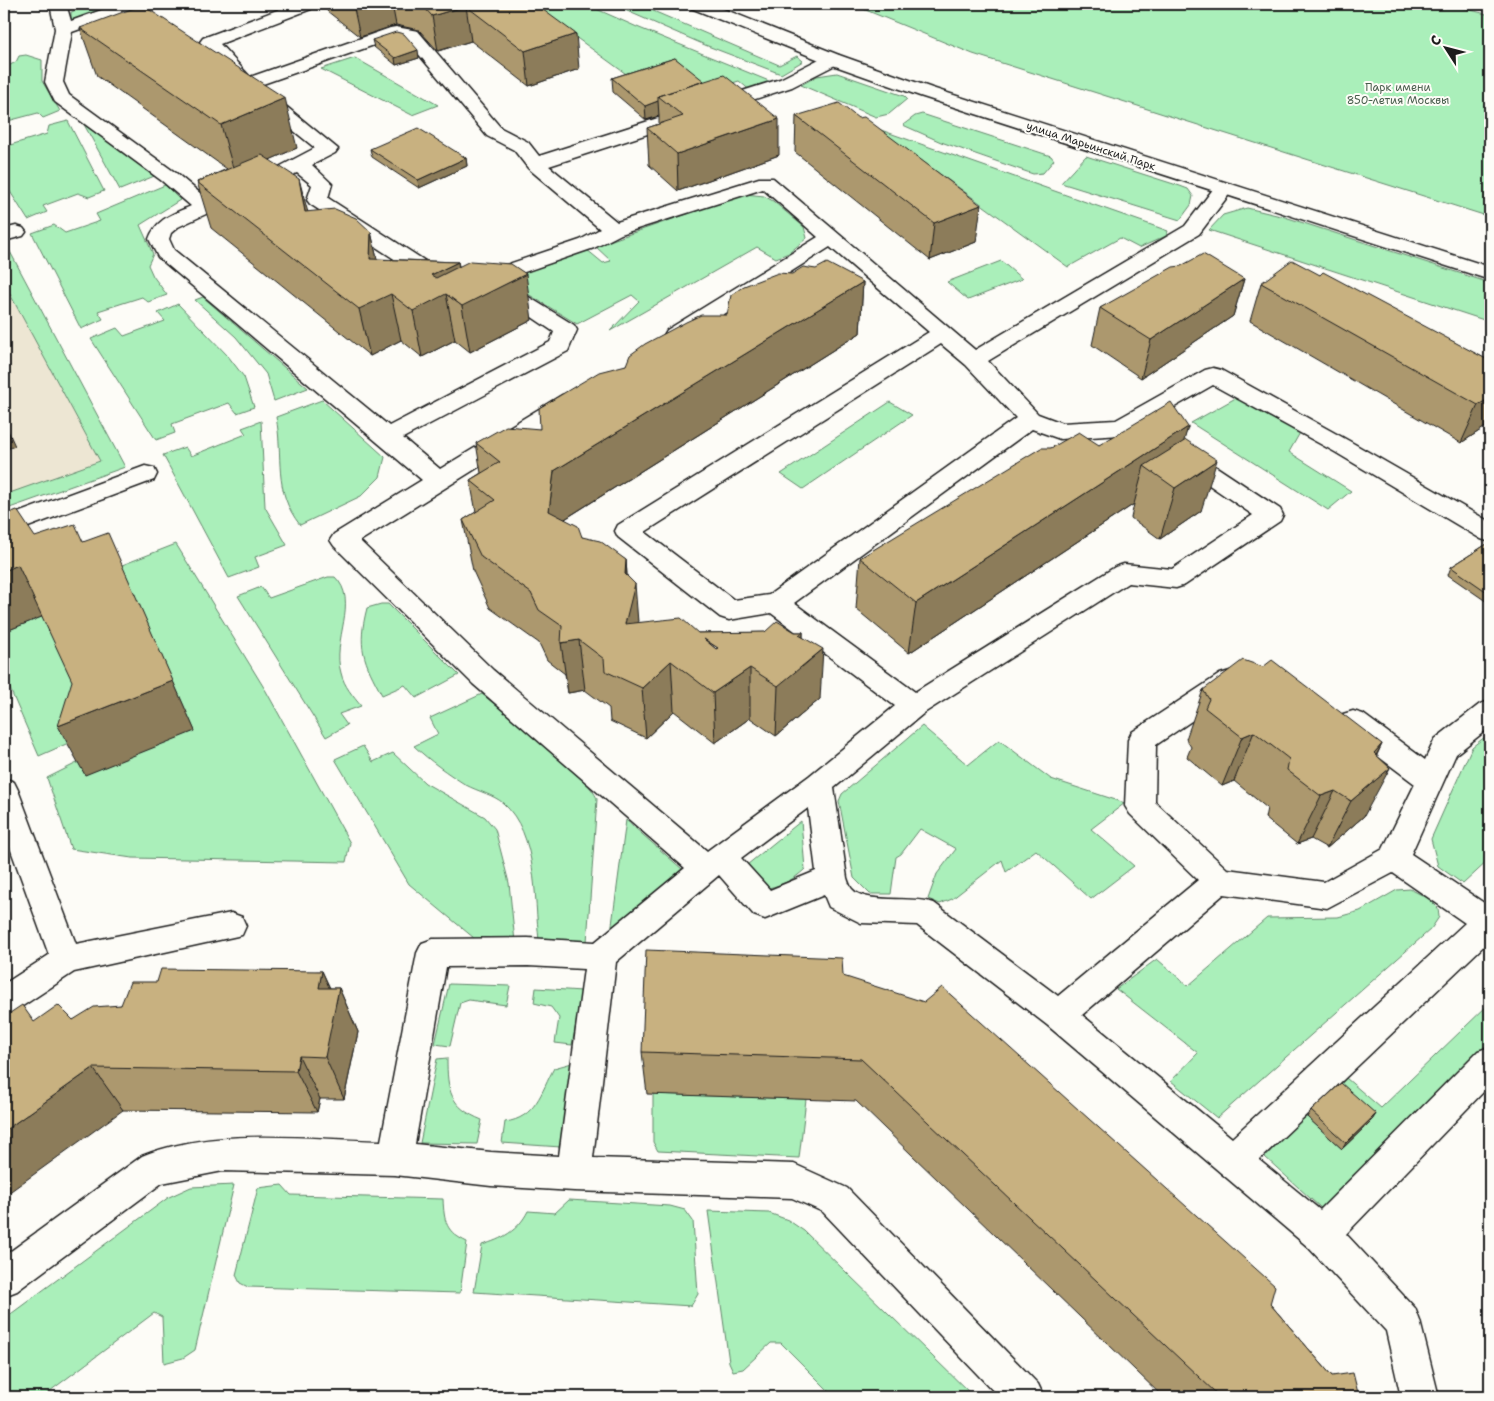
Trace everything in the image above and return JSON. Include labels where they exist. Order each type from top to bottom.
[{"type":"main road","points":[[58,4],[64,29],[54,82],[61,98],[169,177],[204,207]]},
{"type":"main road","points":[[64,29],[133,4]]},
{"type":"main road","points":[[306,4],[210,42],[247,84],[328,149],[300,165],[171,222],[162,230],[159,240],[165,253],[440,482]]},
{"type":"main road","name":"улица Марьинский Парк","points":[[697,4],[834,59],[1107,152],[1490,274]]},
{"type":"main road","points":[[247,84],[396,32],[412,35],[494,132],[521,146],[535,164],[614,230]]},
{"type":"main road","points":[[535,164],[786,83],[834,59]]},
{"type":"main road","points":[[300,165],[322,184],[317,200],[429,273],[452,278],[487,278],[588,244],[614,230],[766,182],[974,360],[1030,419],[1060,431],[1121,426],[1153,435],[1271,514],[1176,579],[1124,573],[914,706],[819,784],[714,863],[601,956],[528,952],[433,952],[395,1158]]},
{"type":"main road","points":[[974,360],[1192,230],[1224,188]]},
{"type":"main road","points":[[659,345],[830,238]]},
{"type":"main road","points":[[387,437],[560,346],[566,330],[487,278]]},
{"type":"main road","points":[[943,333],[627,531],[728,610],[776,603],[1030,419]]},
{"type":"main road","points":[[1121,426],[1213,375],[1343,447],[1490,533]]},
{"type":"main road","points":[[592,387],[343,540],[483,677],[765,906],[832,878]]},
{"type":"main road","points":[[4,527],[145,474]]},
{"type":"main road","points":[[776,603],[914,706]]},
{"type":"main road","points":[[1251,681],[1232,680],[1142,740],[1140,806],[1219,881],[1327,895],[1394,858],[1445,747],[1490,712]]},
{"type":"main road","points":[[1330,706],[1431,780]]},
{"type":"main road","points":[[819,784],[832,878],[840,898],[861,910],[923,912],[1058,1015],[1321,1234],[1402,1321],[1420,1397]]},
{"type":"main road","points":[[4,790],[43,901],[67,960]]},
{"type":"main road","points":[[1234,1160],[1489,921],[1394,858]]},
{"type":"main road","points":[[1058,1015],[1219,881]]},
{"type":"main road","points":[[4,1001],[67,960],[231,926]]},
{"type":"main road","points":[[574,1174],[601,956]]},
{"type":"main road","points":[[1321,1234],[1490,1062]]},
{"type":"main road","points":[[4,1278],[154,1168],[223,1154],[395,1158],[491,1169],[574,1174],[794,1181],[835,1200],[1025,1397]]},
{"type":"shaded area","points":[[4,283],[100,461],[4,495]]},
{"type":"green space","points":[[93,4],[123,4],[71,23],[71,12]]},
{"type":"green space","points":[[530,4],[585,4],[769,81],[752,92],[739,81],[666,103]]},
{"type":"green space","points":[[611,4],[637,4],[779,65],[797,56],[803,61],[781,74],[705,45]]},
{"type":"green space","name":"Парк имени 850-летия Москвы","points":[[851,4],[1448,4],[1490,15],[1490,217],[973,54]]},
{"type":"green space","points":[[26,55],[42,60],[42,81],[60,111],[43,118],[38,113],[4,122],[4,68],[16,62],[19,56]]},
{"type":"green space","points":[[355,58],[438,105],[412,115],[321,69]]},
{"type":"green space","points":[[837,73],[904,96],[907,99],[889,114],[876,117],[801,85],[817,76]]},
{"type":"green space","points":[[922,114],[1051,156],[1054,160],[1043,173],[1033,174],[941,142],[903,125],[915,116]]},
{"type":"green space","points":[[81,119],[157,175],[120,190]]},
{"type":"green space","points":[[68,121],[104,191],[89,197],[78,193],[43,206],[47,212],[28,220],[4,182],[4,142],[10,145],[47,134],[49,126]]},
{"type":"green space","points":[[878,129],[1168,231],[1166,236],[1139,248],[1120,238],[1068,267]]},
{"type":"green space","points":[[1086,156],[1188,189],[1193,196],[1191,205],[1180,220],[1061,183]]},
{"type":"green space","points":[[165,185],[180,200],[140,225],[153,254],[148,265],[153,276],[167,295],[148,302],[142,297],[98,311],[103,319],[81,329],[32,233],[54,225],[65,233],[100,221],[96,214]]},
{"type":"green space","points":[[745,194],[764,196],[773,201],[804,227],[807,238],[789,253],[776,258],[757,247],[610,331],[639,301],[632,295],[577,324],[513,285],[520,273],[586,249],[603,263],[611,261],[595,246]]},
{"type":"green space","points":[[1247,208],[1285,217],[1490,283],[1490,322],[1209,230],[1223,215]]},
{"type":"green space","points":[[4,246],[7,246],[125,467],[4,510],[4,495],[100,461],[4,283]]},
{"type":"green space","points":[[1001,261],[1022,279],[968,300],[947,282]]},
{"type":"green space","points":[[203,297],[308,388],[274,401],[266,374],[236,337],[195,300]]},
{"type":"green space","points":[[178,304],[228,356],[244,377],[254,407],[237,413],[229,403],[172,424],[175,433],[156,440],[91,339],[117,328],[124,336],[165,321],[158,313]]},
{"type":"green space","points":[[1241,395],[1301,431],[1289,452],[1351,491],[1328,510],[1191,423]]},
{"type":"green space","points":[[322,400],[385,457],[380,477],[361,496],[300,525],[291,512],[282,486],[276,417]]},
{"type":"green space","points":[[890,402],[912,415],[803,489],[781,474]]},
{"type":"green space","points":[[261,421],[265,507],[287,545],[255,557],[259,567],[229,578],[163,455],[185,447],[191,456],[246,434],[242,428]]},
{"type":"green space","points":[[176,544],[266,691],[350,843],[346,862],[132,858],[71,849],[47,778],[91,756],[195,731],[130,585],[99,574]]},
{"type":"green space","points":[[328,577],[335,577],[342,587],[345,597],[339,660],[344,682],[361,706],[339,714],[347,725],[326,737],[238,596],[261,587],[269,598]]},
{"type":"green space","points":[[388,604],[459,675],[416,698],[405,685],[382,695],[366,662],[362,643],[367,608]]},
{"type":"green space","points":[[44,616],[98,730],[39,756],[4,675],[4,632]]},
{"type":"green space","points":[[482,694],[564,761],[580,776],[597,799],[587,942],[539,940],[532,867],[523,832],[514,816],[499,800],[466,785],[439,767],[414,746],[438,734],[430,718]]},
{"type":"green space","points":[[922,726],[968,765],[999,740],[1051,779],[1125,803],[1091,829],[1134,866],[1091,899],[1036,850],[1006,872],[1002,860],[952,899],[940,904],[928,899],[937,874],[956,849],[920,829],[901,854],[896,857],[891,894],[870,894],[854,878],[839,801],[842,794]]},
{"type":"green space","points":[[1490,733],[1490,859],[1463,884],[1438,866],[1431,839],[1472,747]]},
{"type":"green space","points":[[363,746],[373,762],[393,753],[425,783],[485,817],[495,829],[509,883],[515,942],[480,943],[409,884],[335,759]]},
{"type":"green space","points":[[626,820],[682,869],[611,932]]},
{"type":"green space","points":[[801,821],[805,869],[785,883],[762,889],[742,869]]},
{"type":"green space","points":[[1410,889],[1428,898],[1438,908],[1439,917],[1431,929],[1217,1118],[1171,1081],[1198,1053],[1116,989],[1157,959],[1188,986],[1267,918],[1338,917],[1360,911],[1397,890]]},
{"type":"green space","points":[[449,984],[510,986],[506,1005],[469,1000],[460,1003],[450,1046],[435,1044]]},
{"type":"green space","points":[[536,988],[582,991],[572,1045],[555,1043],[559,1018],[551,1007],[534,1003]]},
{"type":"green space","points":[[1490,1003],[1490,1041],[1322,1209],[1265,1157],[1300,1120],[1307,1117],[1342,1149],[1337,1089],[1346,1078],[1381,1108]]},
{"type":"green space","points":[[447,1058],[448,1080],[452,1096],[463,1109],[482,1120],[477,1144],[420,1143],[437,1059]]},
{"type":"green space","points":[[572,1063],[561,1147],[502,1143],[505,1122],[515,1120],[531,1109],[541,1095],[554,1068]]},
{"type":"green space","points":[[653,1094],[806,1099],[799,1158],[658,1151],[653,1142]]},
{"type":"green space","points":[[234,1185],[195,1350],[183,1358],[164,1363],[162,1317],[154,1313],[42,1397],[4,1397],[4,1319],[169,1197],[191,1187]]},
{"type":"green space","points":[[282,1185],[291,1195],[443,1199],[445,1220],[450,1230],[467,1242],[460,1293],[248,1287],[240,1283],[236,1275],[258,1188]]},
{"type":"green space","points":[[569,1200],[670,1206],[685,1210],[693,1221],[698,1294],[691,1306],[474,1292],[482,1245],[509,1233],[519,1224],[528,1211],[555,1213]]},
{"type":"green space","points":[[708,1211],[769,1213],[788,1220],[804,1231],[974,1397],[835,1397],[781,1343],[771,1343],[743,1369],[733,1371],[729,1362]]},
{"type":"building","points":[[421,4],[535,4],[576,34],[525,51],[466,6],[432,16]]},
{"type":"building","points":[[142,5],[285,98],[221,125],[80,28]]},
{"type":"building","points":[[396,32],[404,34],[418,50],[395,58],[372,40]]},
{"type":"building","points":[[675,58],[704,81],[658,96],[658,101],[645,106],[612,78]]},
{"type":"building","points":[[724,75],[779,119],[677,154],[647,128],[683,116],[658,96]]},
{"type":"building","points":[[839,103],[858,118],[864,117],[981,205],[934,223],[796,116]]},
{"type":"building","points":[[418,128],[466,158],[418,180],[370,149]]},
{"type":"building","points":[[262,155],[299,179],[305,212],[335,209],[356,218],[371,232],[370,259],[458,262],[431,275],[436,278],[470,261],[511,264],[526,274],[462,306],[446,294],[413,311],[391,294],[359,309],[197,182]]},
{"type":"building","points":[[1203,254],[1244,279],[1151,340],[1100,308],[1173,267],[1181,266]]},
{"type":"building","points":[[1292,260],[1320,275],[1323,272],[1490,361],[1490,398],[1478,405],[1261,283]]},
{"type":"building","points":[[827,263],[863,282],[554,471],[549,511],[578,526],[582,537],[600,541],[626,560],[625,574],[635,584],[625,624],[681,618],[698,633],[765,632],[777,621],[795,632],[803,632],[799,635],[823,649],[778,686],[750,668],[713,693],[671,661],[642,688],[605,671],[604,659],[579,640],[561,643],[562,626],[539,610],[531,593],[481,557],[463,520],[495,500],[470,480],[500,462],[476,443],[506,426],[540,429],[539,408],[599,372],[626,365],[630,355],[645,344],[686,322],[701,315],[727,315],[731,295],[744,286],[778,273],[792,274],[803,267],[816,269]],"holes":[[[704,639],[718,648],[716,649]]]},
{"type":"building","points":[[1171,402],[1188,427],[916,603],[860,558],[1041,448],[1051,448],[1079,432],[1099,445]]},
{"type":"building","points":[[1186,440],[1217,460],[1175,488],[1144,466]]},
{"type":"building","points":[[17,510],[35,537],[75,524],[83,542],[108,533],[173,681],[58,726],[72,681],[18,565],[4,571],[4,515]]},
{"type":"building","points":[[1490,542],[1490,594],[1451,567]]},
{"type":"building","points":[[1243,660],[1263,667],[1272,660],[1382,744],[1374,753],[1390,768],[1351,801],[1335,791],[1321,796],[1287,770],[1289,759],[1254,732],[1242,737],[1205,708],[1209,699],[1203,690]]},
{"type":"building","points":[[646,950],[842,958],[843,976],[924,1002],[942,987],[1275,1286],[1270,1304],[1332,1376],[1353,1373],[1359,1397],[1216,1397],[1216,1393],[861,1059],[642,1052]]},
{"type":"building","points":[[161,969],[322,971],[319,988],[339,988],[325,1057],[299,1056],[296,1071],[93,1068],[4,1131],[4,1017],[22,1005],[34,1022],[58,1005],[73,1020],[94,1007],[121,1005],[130,982],[157,982]]},
{"type":"building","points":[[1341,1083],[1376,1114],[1346,1143],[1311,1111]]}]
